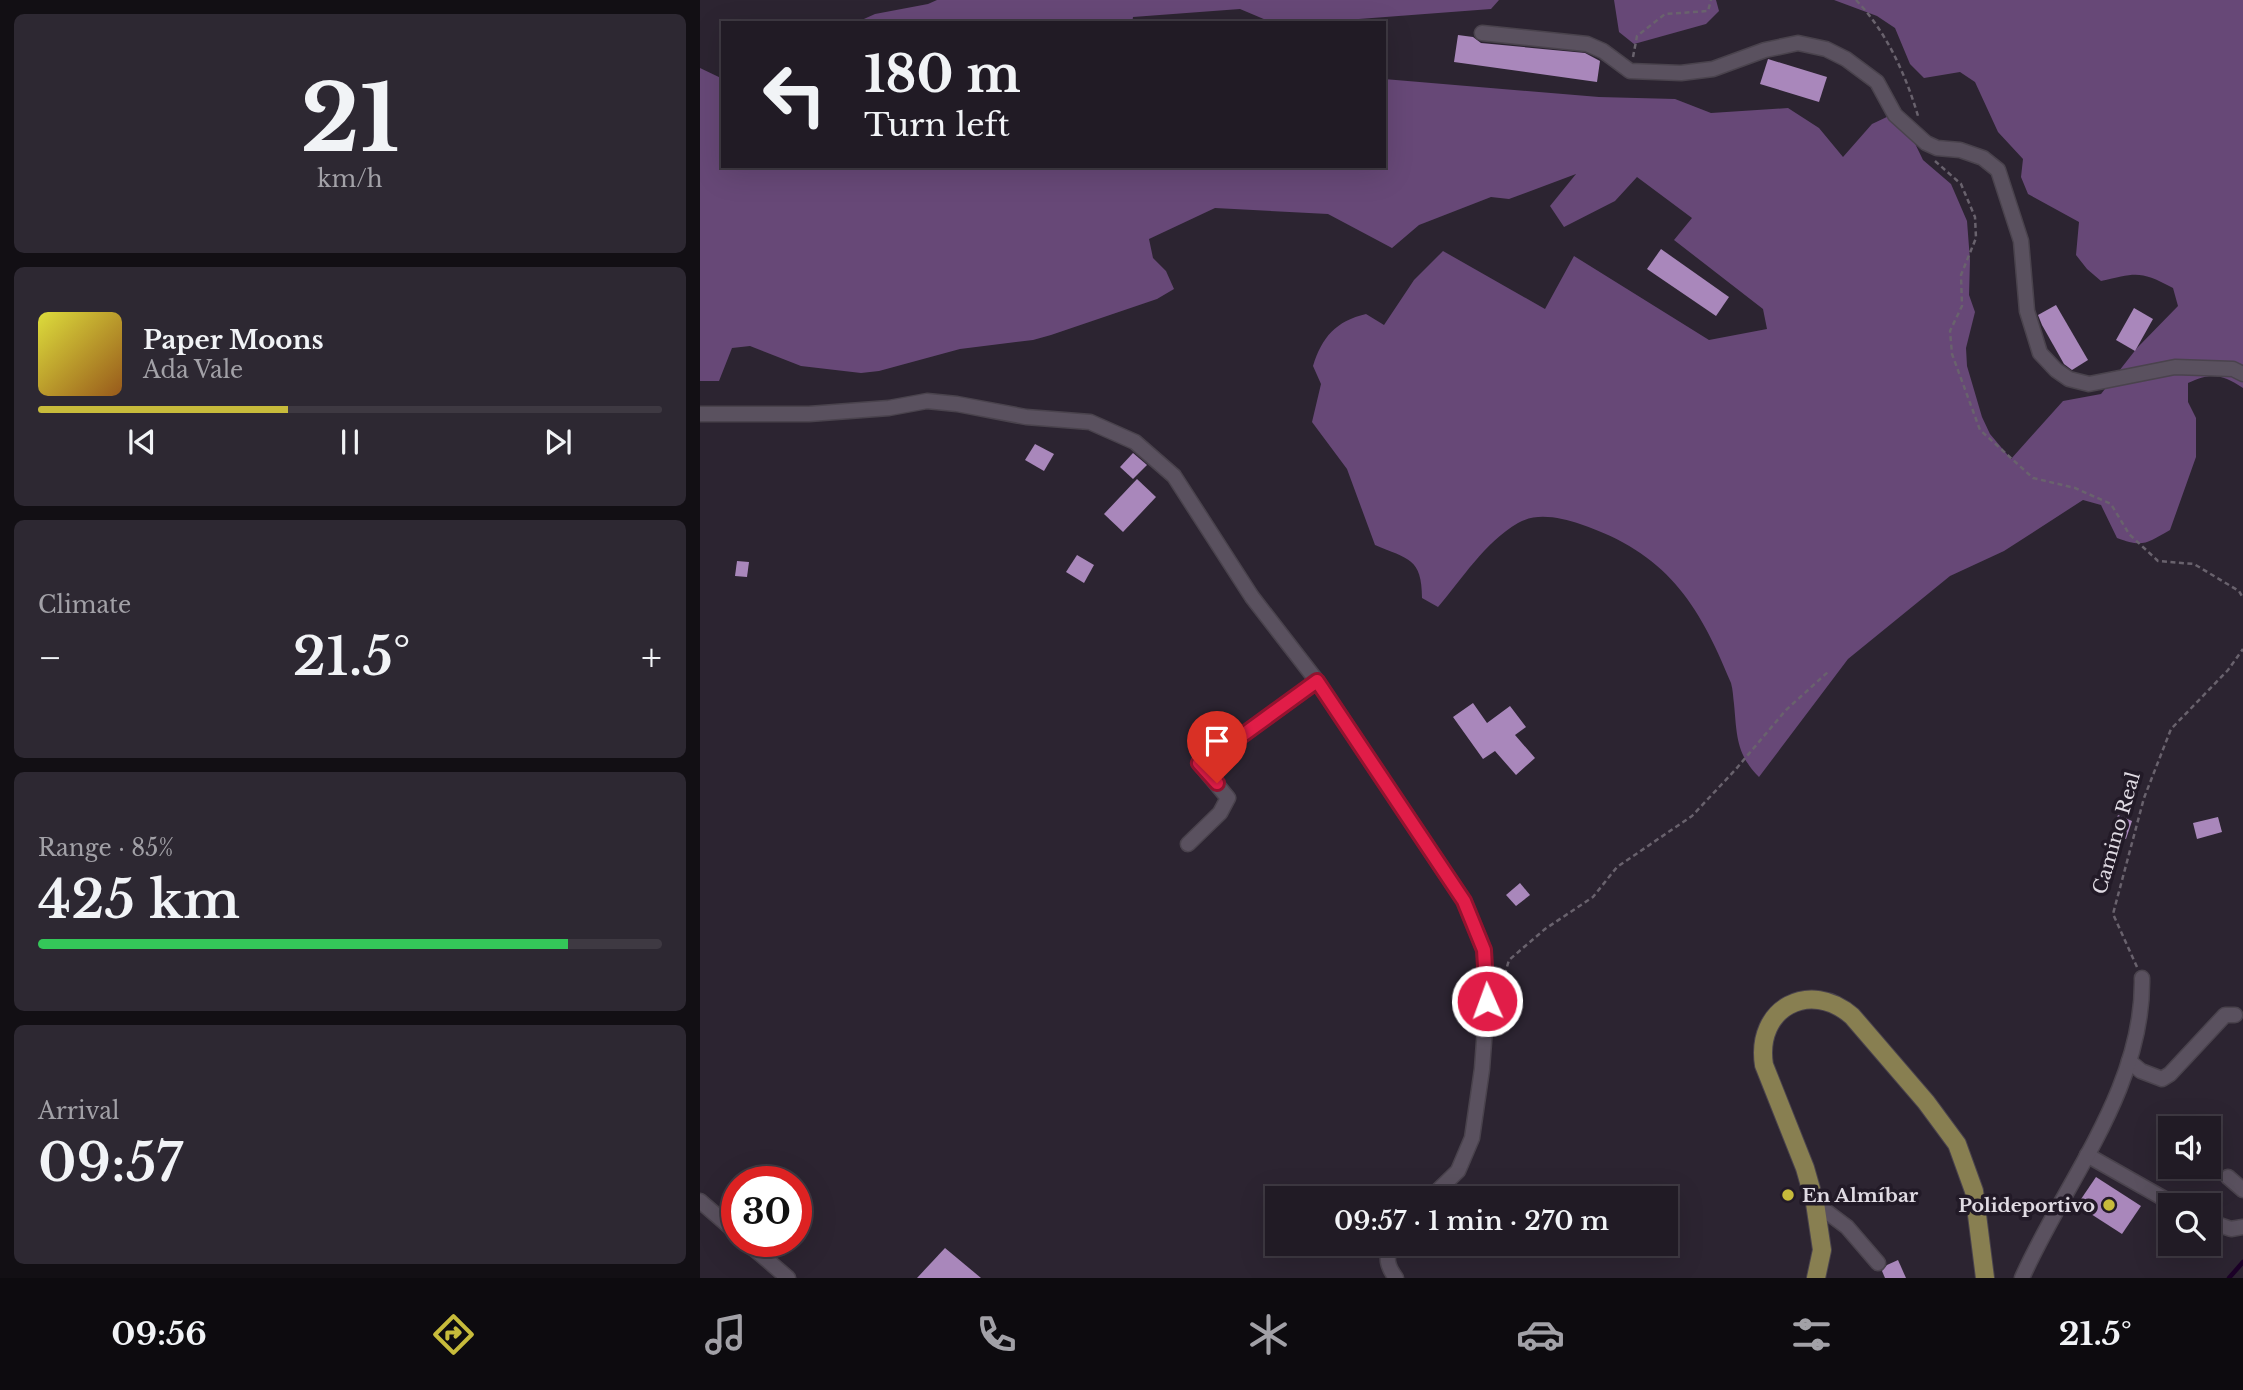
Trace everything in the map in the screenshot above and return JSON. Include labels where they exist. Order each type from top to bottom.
[{"type":"main road","points":[[1816,1278],[1822,1250],[1815,1203],[1805,1168],[1762,1055],[1765,1033],[1776,1015],[1793,1003],[1812,999],[1827,1000],[1853,1016],[1895,1064],[1957,1144],[1974,1191],[1985,1278]]},
{"type":"street","points":[[1482,33],[1587,44],[1603,51],[1630,71],[1681,72],[1713,69],[1765,50],[1798,43],[1826,50],[1846,59],[1877,82],[1895,115],[1926,143],[1983,158],[1998,170],[2021,241],[2027,311],[2039,353],[2069,379],[2089,384],[2175,367],[2233,369],[2243,374]]},
{"type":"street","points":[[700,414],[809,414],[889,408],[927,401],[957,404],[1026,418],[1090,422],[1135,442],[1174,476],[1252,597],[1317,681],[1464,901],[1484,950],[1487,1001],[1482,1069],[1472,1138],[1458,1171],[1442,1186]]},
{"type":"street","points":[[1188,844],[1220,813],[1228,798],[1199,763],[1206,753],[1215,746],[1229,745],[1317,681]]},
{"type":"street","points":[[2022,1278],[2118,1091],[2129,1061],[2142,998],[2142,978]]},
{"type":"street","points":[[2129,1061],[2141,1071],[2162,1079],[2170,1074],[2225,1015],[2235,1014]]},
{"type":"street","points":[[2087,1155],[2158,1196]]},
{"type":"street","points":[[2228,1177],[2243,1190]]},
{"type":"street","points":[[700,1201],[721,1219]]},
{"type":"street","points":[[1815,1203],[1847,1227],[1878,1263]]},
{"type":"street","points":[[2221,1226],[2231,1229],[2243,1227]]},
{"type":"street","points":[[1387,1256],[1389,1268],[1396,1278]]},
{"type":"street","points":[[764,1257],[788,1278]]},
{"type":"path","points":[[1630,71],[1637,36],[1665,14],[1708,11],[1711,0]]},
{"type":"path","points":[[1856,0],[1868,13],[1903,74],[1935,162],[1961,184],[1975,217],[1976,238],[1961,275],[1962,306],[1950,331],[1952,354],[1980,430],[2033,478],[2075,488],[2111,504],[2129,534],[2158,561],[2194,564],[2239,592],[2243,598]]},
{"type":"path","name":"Camino Real","points":[[2142,978],[2113,914],[2144,798],[2171,729],[2228,670],[2243,649]]},
{"type":"path","points":[[1498,1000],[1509,960],[1545,929],[1593,897],[1617,867],[1692,817],[1786,710],[1829,671]]},
{"type":"shaded area","points":[[937,0],[1499,0],[1491,9],[1332,21],[1268,21],[1240,9],[1133,17],[1132,21],[859,21],[875,14]]},
{"type":"shaded area","points":[[1614,0],[1716,0],[1719,11],[1706,24],[1634,44],[1619,32]]},
{"type":"shaded area","points":[[1834,0],[2243,0],[2243,388],[2216,376],[2203,377],[2188,383],[2188,402],[2196,418],[2196,457],[2170,530],[2145,543],[2133,543],[2117,538],[2101,505],[2083,500],[2004,551],[1950,576],[1848,659],[1759,777],[1751,769],[1742,752],[1737,735],[1732,686],[1719,654],[1691,605],[1657,566],[1610,536],[1580,524],[1557,518],[1533,518],[1518,523],[1495,540],[1438,607],[1422,598],[1419,575],[1411,562],[1375,545],[1347,469],[1312,422],[1321,384],[1313,366],[1326,339],[1346,321],[1366,314],[1384,325],[1414,280],[1443,251],[1545,309],[1574,256],[1709,340],[1767,329],[1763,309],[1674,240],[1692,218],[1637,177],[1615,201],[1564,227],[1550,206],[1576,174],[1509,199],[1491,197],[1419,225],[1392,248],[1328,214],[1215,208],[1149,239],[1153,258],[1166,271],[1174,289],[1157,299],[1051,335],[1033,340],[960,349],[879,371],[861,373],[801,366],[750,346],[732,348],[719,381],[700,381],[700,68],[721,78],[721,168],[1386,168],[1386,79],[1599,97],[1675,99],[1711,113],[1788,108],[1819,128],[1843,157],[1872,124],[1891,115],[1907,127],[1923,160],[1951,184],[1967,221],[1969,295],[1975,312],[1966,348],[1967,366],[1982,417],[1990,434],[2011,459],[2063,401],[2101,394],[2137,348],[2178,306],[2173,288],[2153,278],[2138,275],[2101,281],[2087,269],[2076,255],[2079,222],[2028,194],[2021,177],[2023,159],[1998,132],[1975,82],[1960,72],[1924,78],[1910,64],[1895,28],[1877,16]]},
{"type":"building","points":[[1458,35],[1473,37],[1481,43],[1585,53],[1600,61],[1597,82],[1454,62]]},
{"type":"building","points":[[1768,59],[1827,77],[1819,102],[1760,84]]},
{"type":"building","points":[[1661,249],[1729,297],[1716,316],[1647,269]]},
{"type":"building","points":[[2056,305],[2088,360],[2072,370],[2064,364],[2038,315]]},
{"type":"building","points":[[2134,308],[2153,319],[2135,351],[2116,340]]},
{"type":"building","points":[[1035,444],[1054,454],[1044,471],[1025,460]]},
{"type":"building","points":[[1133,453],[1147,465],[1133,479],[1120,467]]},
{"type":"building","points":[[1137,479],[1156,497],[1123,532],[1104,514]]},
{"type":"building","points":[[1077,555],[1094,565],[1084,583],[1066,572]]},
{"type":"building","points":[[737,561],[749,562],[747,577],[735,576]]},
{"type":"building","points":[[1473,703],[1487,723],[1510,706],[1526,727],[1515,735],[1535,758],[1516,775],[1495,751],[1483,759],[1453,717]]},
{"type":"building","points":[[2118,815],[2132,821],[2126,839],[2111,834]]},
{"type":"building","points":[[2218,817],[2222,832],[2197,839],[2193,823]]},
{"type":"building","points":[[1520,883],[1530,895],[1516,906],[1506,895]]},
{"type":"building","name":"Polideportivo","points":[[2096,1177],[2141,1206],[2122,1234],[2077,1205]]},
{"type":"building","points":[[945,1248],[981,1278],[917,1278]]},
{"type":"building","points":[[1898,1260],[1906,1278],[1885,1278],[1882,1271],[1887,1265]]},
{"type":"waterway","points":[[2229,1278],[2243,1262]]},
{"type":"place","name":"En Almíbar","points":[[1788,1195]]},
{"type":"place","name":"Polideportivo","points":[[2109,1205]]},
{"type":"route","points":[[1217,783],[1199,763],[1206,753],[1215,746],[1229,745],[1317,681],[1464,901],[1484,950],[1487,1001]]}]
